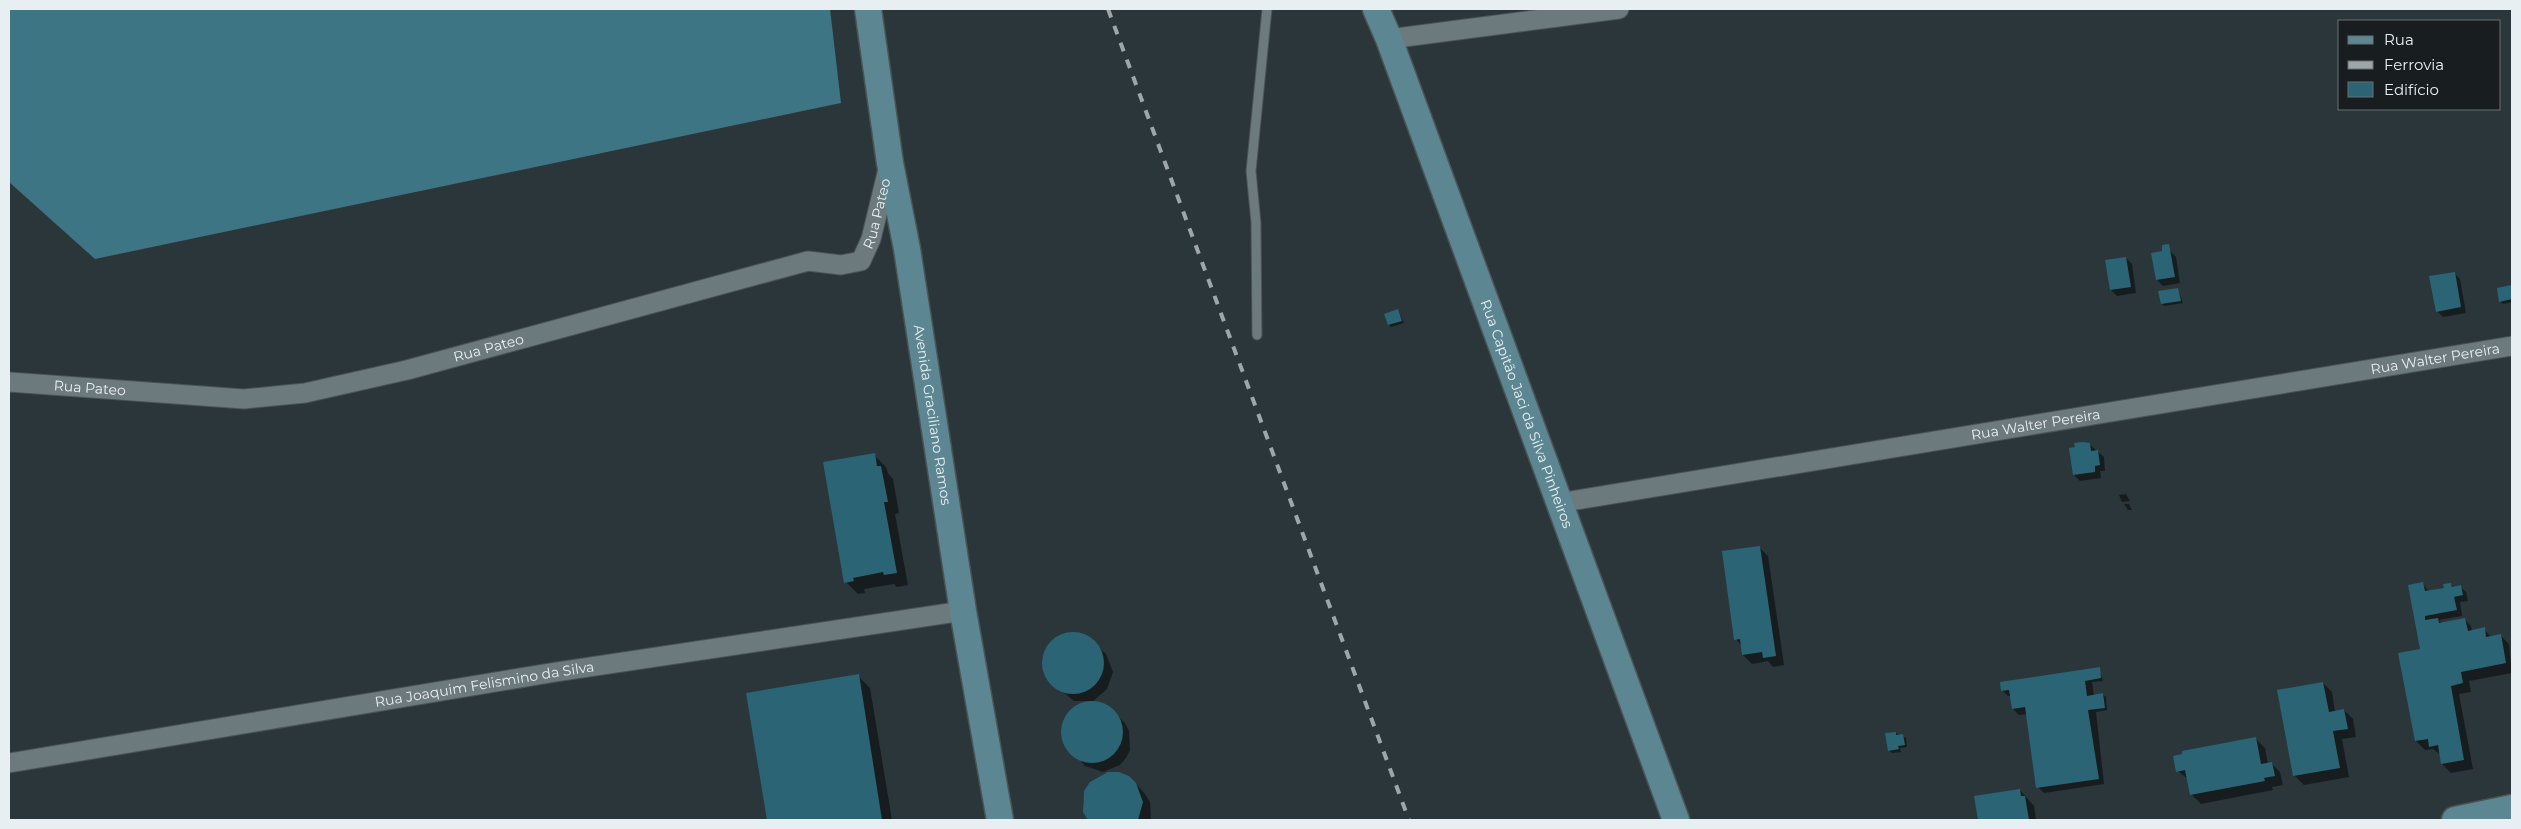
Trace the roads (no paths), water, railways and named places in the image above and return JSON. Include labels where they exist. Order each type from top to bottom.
[{"type":"street","name":"Avenida Graciliano Ramos","points":[[868,9],[890,163],[907,249],[963,611],[1000,820]]},
{"type":"street","name":"Rua Capitão Jaci da Silva Pinheiros","points":[[1376,9],[1389,39],[1676,820]]},
{"type":"street","points":[[1389,39],[1619,9]]},
{"type":"street","name":"Rua Pateo","points":[[9,382],[244,399],[305,394],[407,370],[808,261],[841,265],[861,261],[871,240],[890,163]]},
{"type":"street","name":"Rua Walter Pereira","points":[[1558,503],[2512,346]]},
{"type":"street","name":"Rua Joaquim Felismino da Silva","points":[[9,763],[556,672],[963,611]]},
{"type":"street","points":[[2455,820],[2512,808]]},
{"type":"lane","points":[[1257,335],[1256,222],[1251,171],[1267,9]]},
{"type":"railway","points":[[1108,9],[1409,820]]}]
